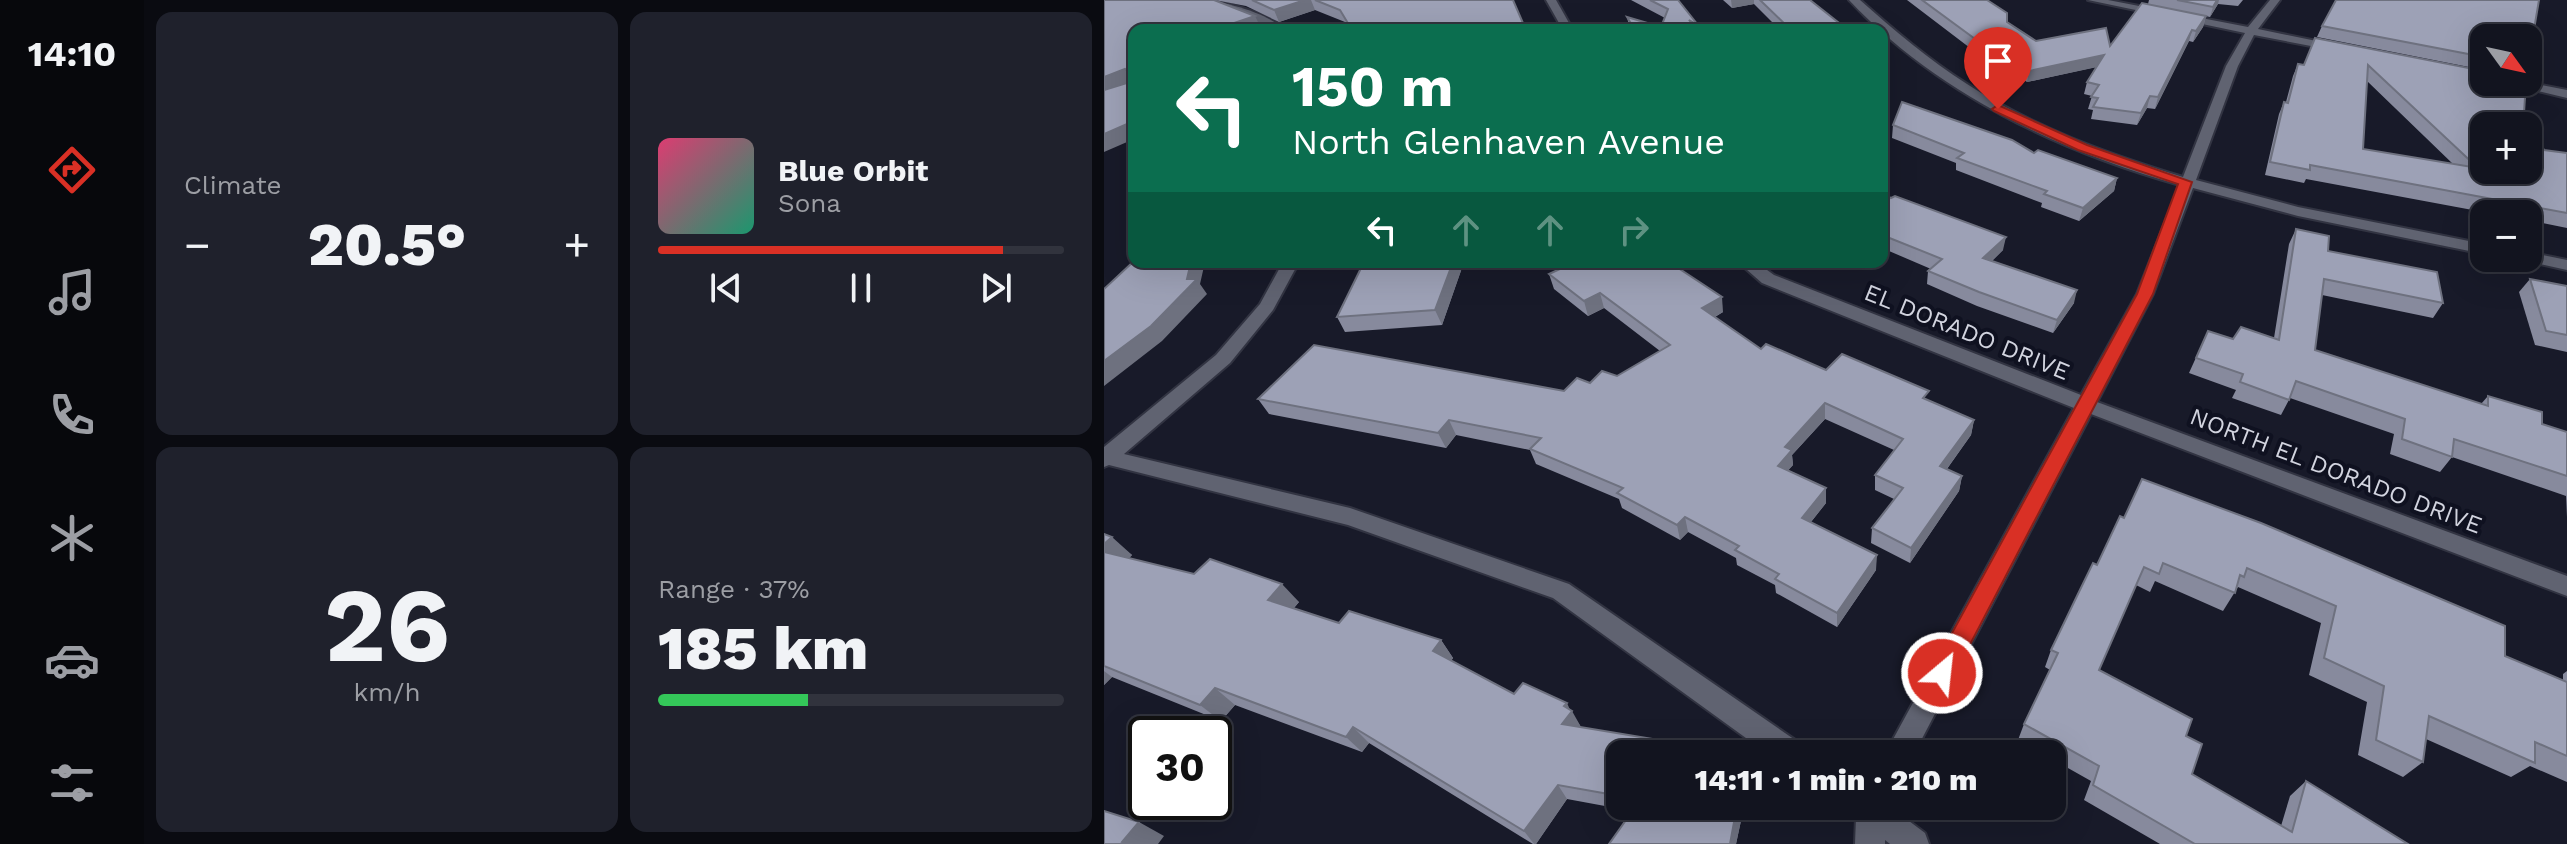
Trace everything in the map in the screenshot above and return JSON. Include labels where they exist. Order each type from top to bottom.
[{"type":"street","points":[[1205,0],[1273,24]]},
{"type":"street","points":[[1551,0],[1565,24]]},
{"type":"street","points":[[1854,0],[1882,24]]},
{"type":"street","points":[[2093,0],[2344,49]]},
{"type":"street","points":[[1907,740],[2145,294],[2185,182],[2232,66],[2251,31],[2275,0]]},
{"type":"street","points":[[1888,30],[1923,60],[1998,109],[2083,148],[2185,182],[2368,226],[2470,246]]},
{"type":"street","points":[[2542,89],[2567,94]]},
{"type":"street","points":[[2542,260],[2567,265]]},
{"type":"street","points":[[1105,458],[1223,359],[1267,306],[1288,268]]},
{"type":"street","name":"EL DORADO DRIVE","points":[[1754,268],[1768,279],[2086,405]]},
{"type":"street","name":"NORTH EL DORADO DRIVE","points":[[2086,405],[2567,586]]},
{"type":"street","points":[[1105,458],[1350,517],[1561,591],[1771,740]]},
{"type":"street","points":[[1869,820],[1870,844]]},
{"type":"street","points":[[1885,820],[1914,844]]},
{"type":"building","points":[[1104,0],[1214,0],[1255,16],[1231,24],[1128,24],[1128,71],[1125,69],[1104,77]]},
{"type":"building","points":[[1252,0],[1305,0],[1274,10]]},
{"type":"building","points":[[1315,0],[1513,0],[1523,24],[1348,24],[1340,10]]},
{"type":"building","points":[[1650,0],[1678,0],[1697,24],[1689,20],[1692,24],[1662,24],[1668,9]]},
{"type":"building","points":[[1760,0],[1810,0],[1840,24],[1785,24]]},
{"type":"building","points":[[1922,0],[1987,0],[2007,13],[2007,22],[2036,41],[2106,28],[2110,46],[2142,3],[2206,16],[2196,31],[2192,30],[2158,97],[2150,96],[2141,113],[2093,107],[2098,98],[2091,97],[2099,85],[2087,82],[2104,55],[2029,71],[2009,57],[2001,58]]},
{"type":"building","points":[[2177,0],[2217,0],[2213,7]]},
{"type":"building","points":[[2336,0],[2539,0],[2535,24],[2470,24],[2470,54],[2322,26]]},
{"type":"building","points":[[1627,17],[1651,24],[1631,24]]},
{"type":"building","points":[[2315,38],[2470,68],[2470,96],[2525,96],[2524,112],[2470,112],[2470,161],[2368,65],[2363,149],[2470,167],[2470,184],[2542,184],[2542,146],[2544,150],[2567,153],[2567,213],[2542,208],[2542,200],[2497,200],[2310,165],[2310,170],[2270,162],[2284,102],[2288,103],[2298,64],[2304,65]]},
{"type":"building","points":[[1128,78],[1128,124],[1104,134],[1104,90],[1127,83]]},
{"type":"building","points":[[1902,102],[2012,140],[2034,153],[2038,150],[2117,178],[2083,208],[2044,194],[2047,191],[1957,158],[1964,153],[1893,125]]},
{"type":"building","points":[[1888,196],[1895,196],[2006,237],[1983,258],[2077,290],[2057,320],[1928,271],[1942,259],[1888,237]]},
{"type":"building","points":[[2296,229],[2329,236],[2328,251],[2437,272],[2443,303],[2324,279],[2315,350],[2488,406],[2488,396],[2542,412],[2542,424],[2567,432],[2567,476],[2454,439],[2452,457],[2402,439],[2405,419],[2296,381],[2289,400],[2240,382],[2243,374],[2196,358],[2208,331],[2233,339],[2241,327],[2279,340]]},
{"type":"building","points":[[1128,267],[1190,268],[1187,279],[1197,279],[1151,326],[1104,361],[1104,289]]},
{"type":"building","points":[[1361,268],[1451,268],[1435,310],[1337,317]]},
{"type":"building","points":[[1562,268],[1678,268],[1722,297],[1702,308],[1761,349],[1766,344],[1826,370],[1842,354],[1929,391],[1923,398],[1974,420],[1940,466],[1962,476],[1911,548],[1872,528],[1903,488],[1875,475],[1903,439],[1825,403],[1785,447],[1792,450],[1778,466],[1826,488],[1802,518],[1877,555],[1837,613],[1775,579],[1779,574],[1735,550],[1739,546],[1685,517],[1677,525],[1617,493],[1623,488],[1530,449],[1541,438],[1449,420],[1438,433],[1258,399],[1314,345],[1564,391],[1577,378],[1590,383],[1602,371],[1617,376],[1670,345],[1600,293],[1584,301],[1549,274]]},
{"type":"building","points":[[2530,279],[2567,286],[2567,335],[2546,331]]},
{"type":"building","points":[[2142,479],[2261,523],[2505,626],[2505,656],[2567,682],[2567,756],[2535,742],[2535,763],[2429,716],[2423,762],[2376,740],[2384,686],[2324,658],[2336,606],[2247,568],[2244,577],[2240,575],[2235,593],[2163,563],[2159,574],[2144,567],[2099,670],[2192,719],[2186,736],[2202,744],[2192,774],[2292,832],[2306,781],[2408,844],[2195,844],[2093,785],[2099,766],[2066,748],[2066,740],[2053,740],[2024,724],[2058,653],[2051,650],[2093,563],[2097,565],[2120,516],[2124,518]]},
{"type":"building","points":[[1104,552],[1194,574],[1210,559],[1282,584],[1268,600],[1339,623],[1349,611],[1441,640],[1433,651],[1514,694],[1523,683],[1567,703],[1564,706],[1572,711],[1562,724],[1659,740],[1606,740],[1606,794],[1558,785],[1524,831],[1353,727],[1346,737],[1215,688],[1200,705],[1104,666]]},
{"type":"building","points":[[1104,811],[1139,822],[1122,842],[1128,844],[1104,844]]},
{"type":"building","points":[[1626,820],[1734,820],[1730,844],[1609,844]]},
{"type":"route","points":[[1942,673],[2145,294],[2185,182],[2083,148],[1998,109]]}]
